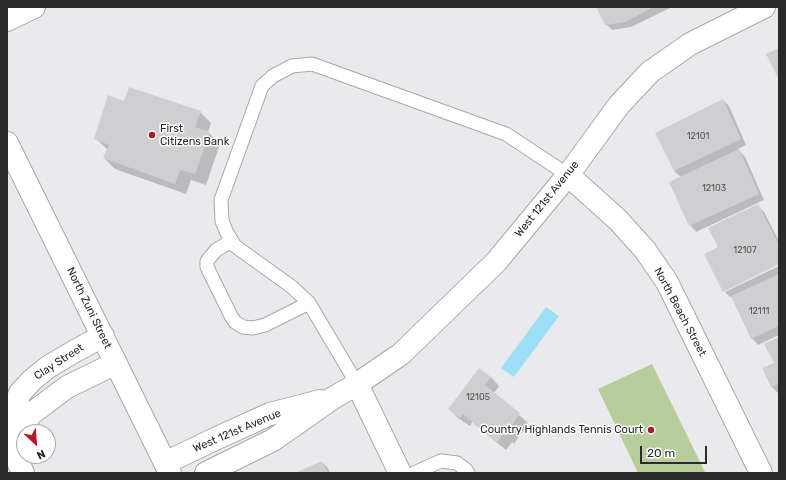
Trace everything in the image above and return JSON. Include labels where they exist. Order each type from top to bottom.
[{"type":"street","points":[[7,20],[34,7]]},
{"type":"street","name":"West 121st Avenue","points":[[206,473],[273,440],[333,398],[357,384],[401,354],[496,262],[568,175],[619,105],[650,72],[690,44],[764,7]]},
{"type":"street","name":"North Zuni Street","points":[[7,143],[168,468]]},
{"type":"street","name":"North Beach Street","points":[[568,175],[618,220],[645,250],[666,282],[761,473]]},
{"type":"street","name":"Clay Street","points":[[21,467],[12,447],[10,434],[12,413],[20,393],[32,380],[48,367],[102,336]]},
{"type":"street","name":"Clay Street","points":[[21,467],[18,443],[23,426],[31,414],[67,386],[116,364]]},
{"type":"street","points":[[357,384],[400,473]]},
{"type":"street","name":"West 121st Avenue","points":[[168,468],[215,439],[270,414],[333,398]]},
{"type":"lane","points":[[357,384],[309,303],[292,287],[235,246],[222,221],[221,200],[262,86],[273,76],[292,66],[312,64],[506,134],[568,175]]},
{"type":"lane","points":[[232,240],[216,250],[206,262],[207,267],[235,322],[243,327],[259,327],[309,303]]},
{"type":"lane","points":[[414,473],[441,461],[456,463],[468,473]]},
{"type":"green space","name":"Country Highlands Tennis Court","points":[[652,364],[705,472],[638,473],[598,389]]},
{"type":"water","points":[[546,307],[559,316],[514,377],[501,368]]},
{"type":"building","points":[[596,7],[654,7],[625,22],[605,25]]},
{"type":"building","points":[[779,48],[779,80],[766,54]]},
{"type":"building","name":"First Citizens Bank","points":[[129,87],[201,111],[195,127],[210,132],[195,174],[180,170],[175,184],[103,158],[109,145],[94,139],[108,95],[124,101]]},
{"type":"building","points":[[723,99],[741,139],[674,171],[655,133]]},
{"type":"building","points":[[739,149],[759,194],[689,226],[669,182]]},
{"type":"building","points":[[758,204],[779,245],[779,264],[723,292],[704,254],[718,247],[708,228]]},
{"type":"building","points":[[779,274],[779,326],[751,339],[731,296]]},
{"type":"building","points":[[779,337],[779,383],[771,387],[762,368],[774,363],[764,344]]},
{"type":"building","points":[[479,368],[491,377],[485,385],[520,413],[505,436],[503,434],[497,442],[463,414],[460,418],[448,409]]},
{"type":"building","points":[[322,461],[328,473],[295,473]]},
{"type":"place","name":"First Citizens Bank","points":[[152,135]]},
{"type":"place","name":"Country Highlands Tennis Court","points":[[651,430]]}]
